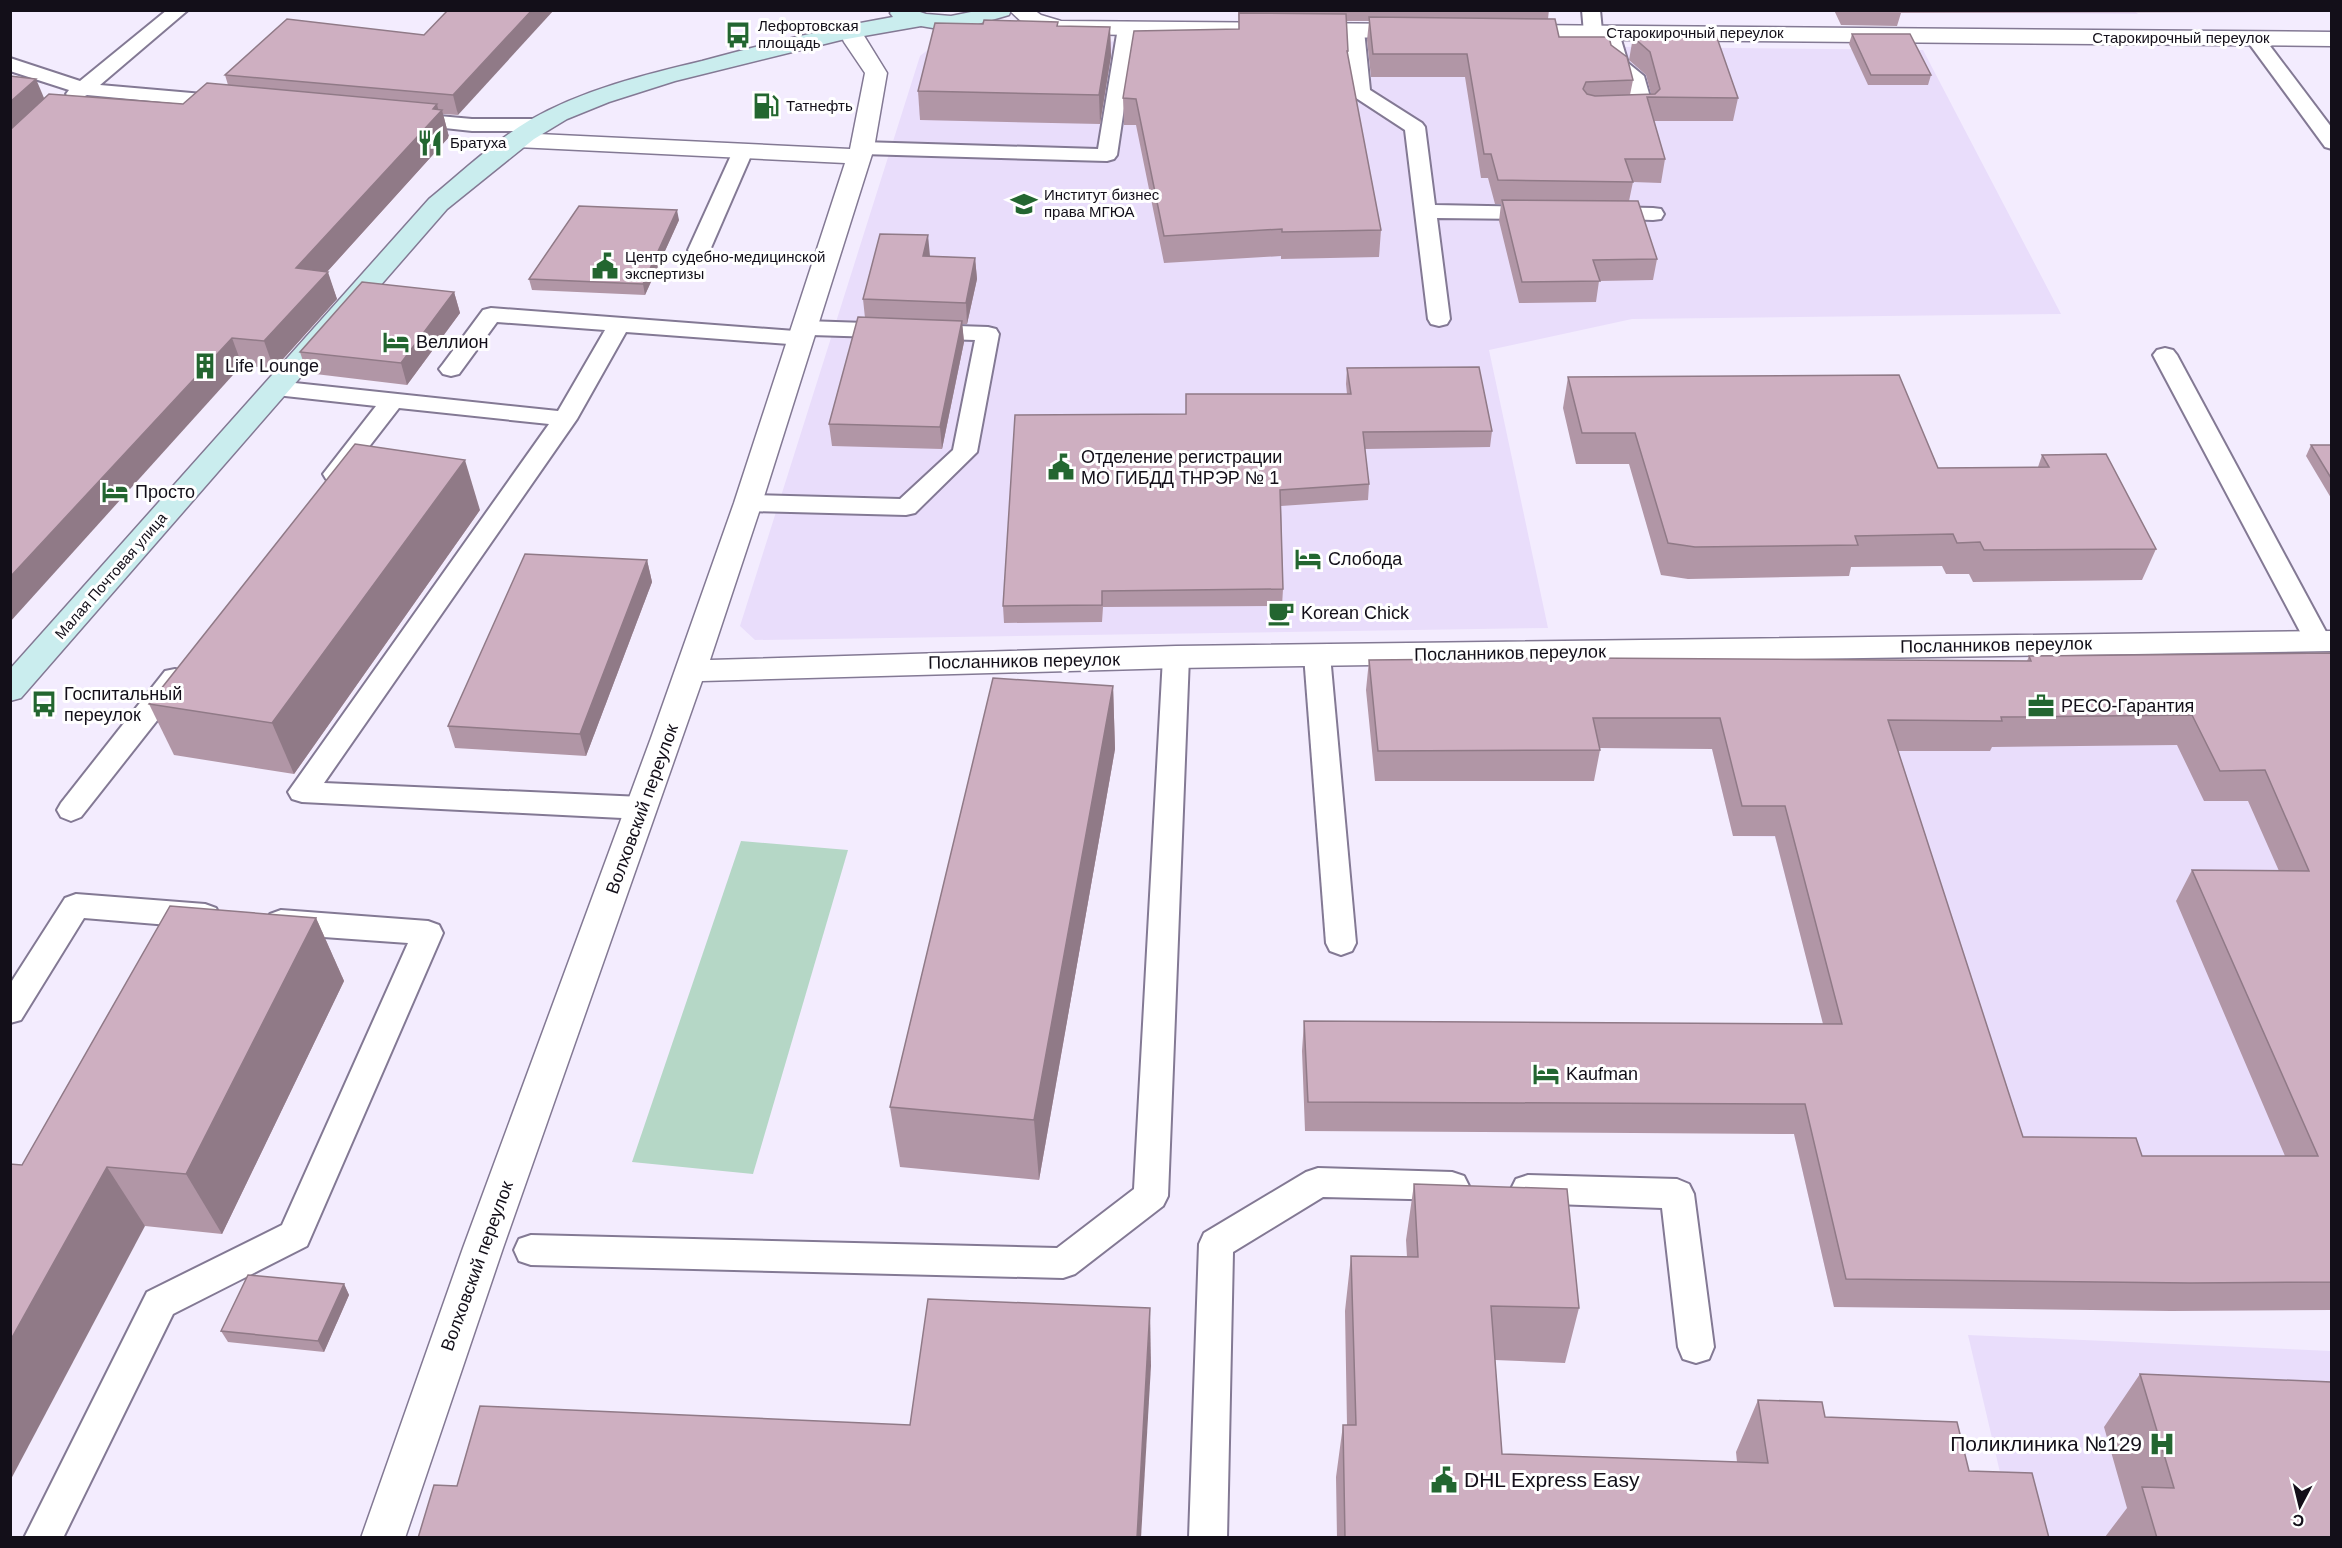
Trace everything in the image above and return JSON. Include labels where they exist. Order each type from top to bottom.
[{"type":"street","name":"Малая Почтовая улица","points":[[810,39],[861,10]]},
{"type":"street","points":[[897,10],[920,20],[942,23],[1058,27],[1438,31]]},
{"type":"street","points":[[965,22],[986,17],[1001,10]]},
{"type":"street","points":[[1019,10],[1033,20],[1058,27]]},
{"type":"street","name":"Малая Почтовая улица","points":[[10,690],[438,204],[528,133],[573,108],[637,84],[810,39],[920,20]]},
{"type":"street","name":"Волховский переулок","points":[[382,1538],[748,503],[861,153],[876,73],[872,62],[852,38],[850,31]]},
{"type":"street","name":"Старокирочный переулок","points":[[1497,32],[2331,39]]},
{"type":"street","points":[[528,133],[743,151],[861,153]]},
{"type":"street","name":"Посланников переулок","points":[[689,671],[1176,657],[2325,641]]},
{"type":"lane","points":[[66,98],[179,10]]},
{"type":"lane","points":[[1591,10],[1619,66],[1634,76],[1644,111],[1602,111]]},
{"type":"lane","points":[[861,153],[1107,155],[1127,28]]},
{"type":"lane","points":[[1355,30],[1360,92],[1415,127],[1439,320]]},
{"type":"lane","points":[[2254,38],[2331,143]]},
{"type":"lane","points":[[10,64],[66,98],[245,104]]},
{"type":"lane","points":[[384,117],[528,133]]},
{"type":"lane","points":[[699,250],[743,151]]},
{"type":"lane","points":[[1426,212],[1557,213]]},
{"type":"lane","points":[[1581,213],[1653,214]]},
{"type":"lane","points":[[451,369],[491,315],[619,326],[804,333],[988,334],[965,452],[906,507],[748,503]]},
{"type":"lane","points":[[619,326],[565,419],[302,792],[642,808]]},
{"type":"lane","points":[[2165,355],[2325,641]]},
{"type":"lane","points":[[276,388],[565,419]]},
{"type":"lane","points":[[321,492],[392,402]]},
{"type":"lane","points":[[1317,655],[1341,943]]},
{"type":"lane","points":[[531,1250],[1063,1263],[1150,1196],[1176,657]]},
{"type":"lane","points":[[71,810],[189,661]]},
{"type":"lane","points":[[10,1011],[76,906],[428,933],[295,1235],[160,1303],[43,1538]]},
{"type":"lane","points":[[1208,1538],[1216,1244],[1318,1182],[1677,1194],[1696,1347]]},
{"type":"shaded area","points":[[1595,10],[2332,11],[2136,12],[2138,14]]},
{"type":"shaded area","points":[[959,40],[1923,50],[2061,314],[1632,319],[1489,350],[1548,628],[755,640],[740,626],[920,56],[934,45]]},
{"type":"shaded area","points":[[2331,683],[2331,1310],[1834,1307],[1794,1134],[1842,1095],[1775,837],[1733,836],[1712,749],[1587,748]]},
{"type":"shaded area","name":"Поликлиника №129","points":[[1968,1335],[2331,1351],[2331,1537],[2015,1537]]},
{"type":"green space","points":[[741,841],[848,850],[753,1174],[632,1162]]},
{"type":"building","points":[[448,10],[532,10],[453,95],[225,75],[287,19],[424,35]]},
{"type":"building","points":[[1239,13],[1346,14],[1347,51],[1381,230],[1282,232],[1282,229],[1164,236],[1136,99],[1123,98],[1134,31],[1239,29]]},
{"type":"building","points":[[1369,17],[1555,19],[1559,37],[1609,37],[1611,45],[1627,57],[1633,80],[1586,82],[1583,89],[1587,94],[1595,96],[1655,94],[1660,89],[1650,52],[1633,37],[1716,35],[1738,98],[1647,97],[1665,159],[1625,159],[1633,182],[1498,180],[1491,154],[1484,154],[1467,54],[1373,54]]},
{"type":"building","points":[[984,20],[1058,22],[1057,26],[1110,27],[1099,95],[918,91],[935,23],[983,24]]},
{"type":"building","points":[[1852,34],[1910,34],[1931,75],[1871,75]]},
{"type":"building","points":[[10,76],[36,79],[10,102]]},
{"type":"building","points":[[207,83],[437,104],[433,109],[442,110],[296,268],[328,272],[264,341],[232,338],[10,577],[10,130],[49,94],[183,104]]},
{"type":"building","points":[[1502,200],[1638,201],[1657,259],[1593,260],[1600,281],[1522,282]]},
{"type":"building","points":[[579,206],[677,210],[643,284],[529,279]]},
{"type":"building","points":[[880,234],[928,235],[923,256],[975,258],[966,303],[863,299]]},
{"type":"building","points":[[362,282],[454,292],[401,363],[300,352]]},
{"type":"building","points":[[858,317],[962,321],[940,427],[829,424]]},
{"type":"building","points":[[1479,367],[1492,431],[1363,432],[1369,484],[1280,490],[1283,589],[1102,591],[1102,605],[1003,606],[1015,415],[1186,414],[1186,394],[1351,394],[1347,368]]},
{"type":"building","points":[[1899,375],[1938,468],[2049,467],[2042,455],[2106,454],[2156,549],[1984,550],[1980,542],[1957,543],[1953,534],[1855,536],[1858,545],[1695,547],[1668,543],[1635,433],[1582,433],[1568,377]]},
{"type":"building","points":[[355,444],[465,460],[272,723],[149,704]]},
{"type":"building","points":[[2311,445],[2331,445],[2331,478]]},
{"type":"building","points":[[525,554],[647,560],[580,734],[448,726]]},
{"type":"building","points":[[2331,653],[2331,1282],[2190,1283],[1846,1279],[1805,1104],[1308,1102],[1304,1021],[1842,1024],[1785,806],[1742,806],[1720,718],[1593,718],[1600,750],[1378,751],[1369,660],[1582,658],[2031,661],[2029,656]],"holes":[[[2192,715],[2220,771],[2265,770],[2309,871],[2192,870],[2318,1156],[2142,1156],[2136,1138],[2023,1137],[1888,720],[2002,721],[2001,717]]]},
{"type":"building","points":[[993,678],[1113,686],[1034,1120],[890,1107]]},
{"type":"building","points":[[170,906],[316,918],[186,1174],[107,1167],[10,1341],[10,1164],[22,1165]]},
{"type":"building","points":[[1414,1184],[1567,1189],[1579,1308],[1491,1306],[1502,1454],[1768,1463],[1758,1400],[1822,1402],[1825,1417],[1957,1422],[1969,1471],[2032,1473],[2049,1538],[1345,1538],[1343,1425],[1356,1425],[1351,1256],[1418,1257]]},
{"type":"building","points":[[248,1275],[344,1284],[318,1341],[221,1331]]},
{"type":"building","points":[[928,1299],[1150,1308],[1137,1538],[418,1538],[434,1485],[457,1486],[480,1406],[910,1425]]},
{"type":"building","points":[[2140,1374],[2331,1382],[2331,1538],[2157,1538],[2142,1487],[2174,1488]]},
{"type":"place","name":"Лефортовская площадь","points":[[738,35]]},
{"type":"place","name":"Татнефть","points":[[766,106]]},
{"type":"place","name":"Братуха","points":[[430,143]]},
{"type":"place","name":"Институт бизнес права МГЮА","points":[[1024,204]]},
{"type":"place","name":"Центр судебно-медицинской экспертизы","points":[[605,266]]},
{"type":"place","name":"Веллион","points":[[396,342]]},
{"type":"place","name":"Life Lounge","points":[[205,366]]},
{"type":"place","name":"Отделение регистрации МО ГИБДД ТНРЭР № 1","points":[[1061,467]]},
{"type":"place","name":"Просто","points":[[115,492]]},
{"type":"place","name":"Слобода","points":[[1308,559]]},
{"type":"place","name":"Korean Chick","points":[[1281,613]]},
{"type":"place","name":"Госпитальный переулок","points":[[44,704]]},
{"type":"place","name":"РЕСО-Гарантия","points":[[2041,706]]},
{"type":"place","name":"Kaufman","points":[[1546,1074]]},
{"type":"place","name":"Поликлиника №129","points":[[2162,1444]]},
{"type":"place","name":"DHL Express Easy","points":[[1444,1480]]}]
